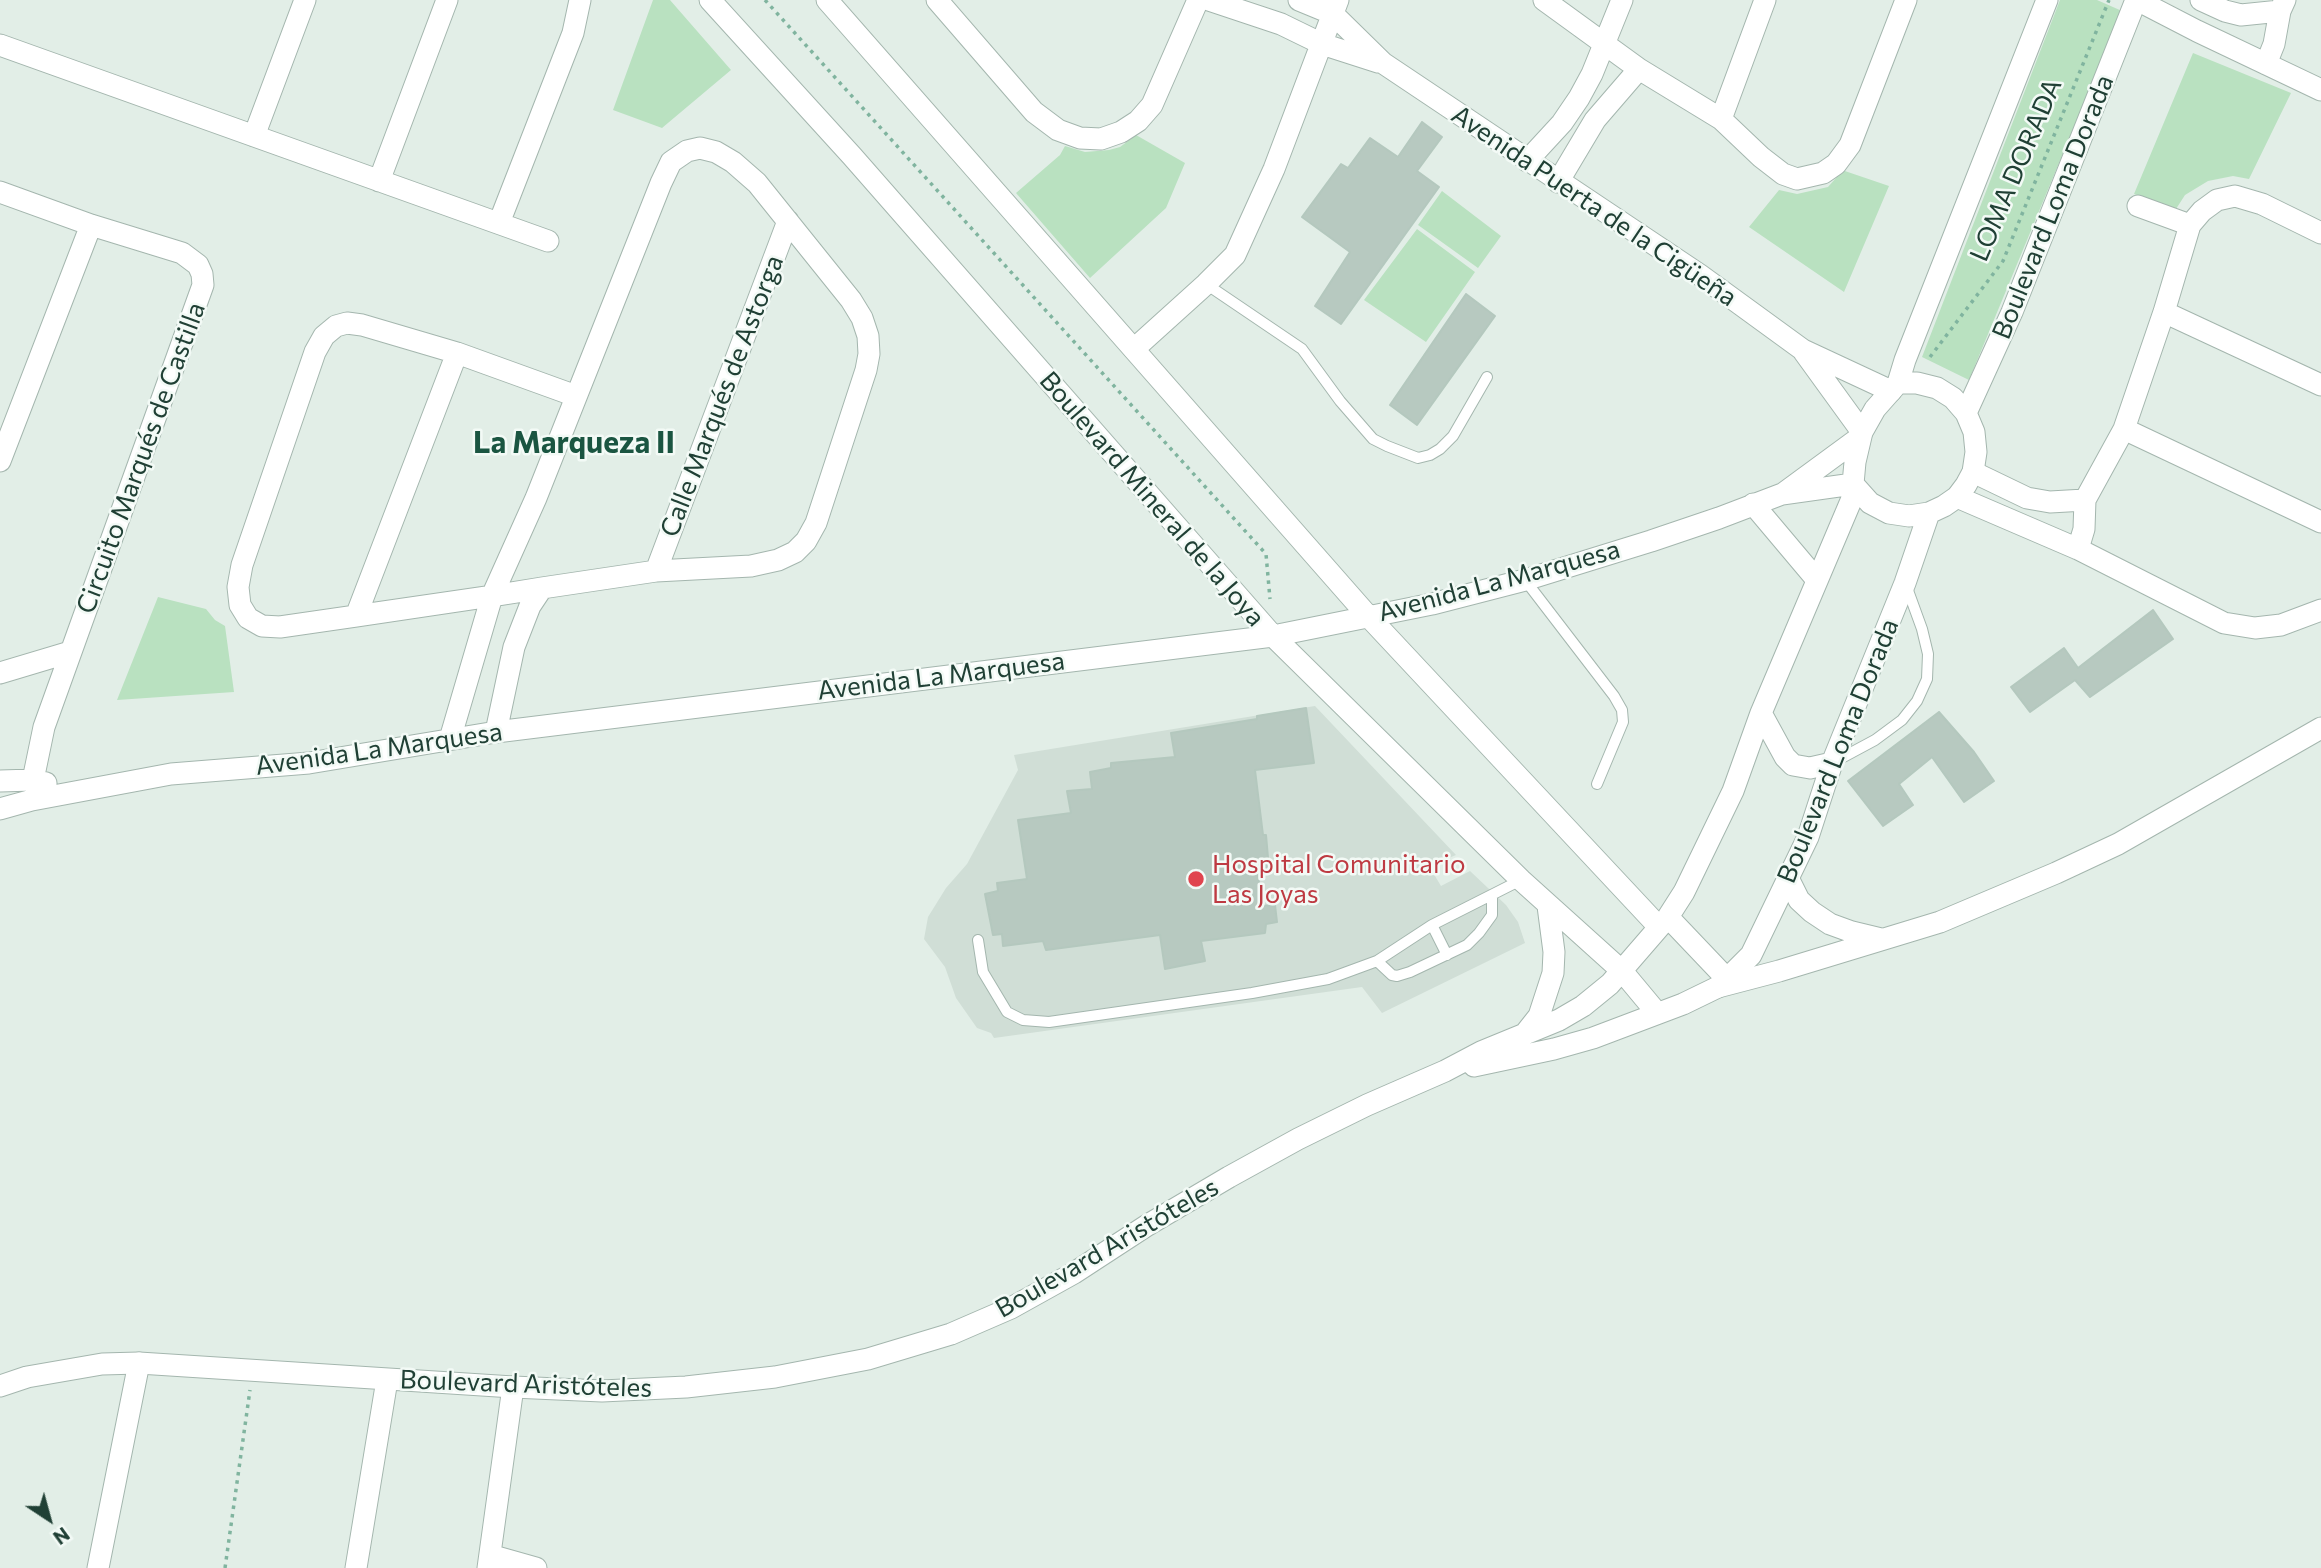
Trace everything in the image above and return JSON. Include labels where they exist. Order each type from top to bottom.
[{"type":"street","points":[[254,136],[304,0]]},
{"type":"street","points":[[379,181],[447,0]]},
{"type":"street","points":[[499,223],[573,33],[580,0]]},
{"type":"street","name":"Boulevard Mineral de la Joya","points":[[710,0],[852,156],[1273,636],[1548,906],[1622,971]]},
{"type":"street","points":[[827,0],[1368,616],[1722,983],[1779,971],[1940,922],[2056,873],[2118,844],[2321,728]]},
{"type":"street","points":[[937,0],[1034,113],[1058,130],[1080,138],[1101,139],[1121,132],[1138,121],[1152,105],[1198,0]]},
{"type":"street","name":"Avenida Puerta de la Cigüeña","points":[[1209,0],[1281,24],[1322,44],[1383,63]]},
{"type":"street","points":[[1134,349],[1206,285],[1235,255],[1252,220],[1335,7],[1299,0]]},
{"type":"street","points":[[1545,0],[1639,69],[1720,119],[1783,174],[1797,179],[1823,173],[1836,164],[1850,145],[1906,0]]},
{"type":"street","points":[[1527,161],[1562,123],[1580,97],[1622,0]]},
{"type":"street","points":[[1720,119],[1765,0]]},
{"type":"street","points":[[1657,1013],[1622,971],[1664,922],[1684,892],[1733,791],[1761,713],[1855,487],[1861,435],[1875,409],[1894,387],[2048,0]]},
{"type":"street","points":[[2137,0],[2321,90]]},
{"type":"street","name":"Boulevard Loma Dorada","points":[[1966,413],[2012,312],[2137,0]]},
{"type":"street","points":[[2202,0],[2241,15],[2282,6],[2274,44],[2266,64]]},
{"type":"street","name":"Avenida Puerta de la Cigüeña","points":[[1335,7],[1383,63],[1700,275],[1803,350],[1894,387]]},
{"type":"street","points":[[0,45],[548,241]]},
{"type":"street","points":[[1558,182],[1595,120],[1639,69]]},
{"type":"street","points":[[450,739],[492,596],[536,498],[671,162],[687,151],[700,148],[716,152],[733,162],[757,183],[851,300],[862,318],[868,336],[866,370],[816,523],[806,541],[795,552],[778,560],[751,566],[656,570],[542,589],[492,596],[356,616],[280,626],[262,626],[248,618],[240,605],[238,587],[242,565],[315,352],[324,336],[336,326],[347,323],[362,325],[457,354],[576,396]]},
{"type":"street","name":"Circuito Marqués de Castilla","points":[[0,192],[91,225],[182,253],[198,265],[203,285],[44,727],[33,780]]},
{"type":"street","points":[[2078,549],[2084,529],[2085,500],[2124,429],[2190,225],[2202,211],[2217,200],[2235,196],[2262,204],[2321,233]]},
{"type":"street","points":[[2138,206],[2190,225]]},
{"type":"street","name":"Calle Marqués de Astorga","points":[[656,570],[788,221]]},
{"type":"street","points":[[0,461],[91,225]]},
{"type":"street","points":[[2164,312],[2321,385]]},
{"type":"street","name":"Avenida Puerta de la Cigüeña","points":[[1803,350],[1861,435]]},
{"type":"street","points":[[356,616],[457,354]]},
{"type":"street","points":[[1855,487],[1870,503],[1889,513],[1909,516],[1929,513],[1944,506],[1966,485],[1973,471],[1976,452],[1974,432],[1966,413],[1953,398],[1937,388],[1917,383],[1894,387]]},
{"type":"street","points":[[2124,429],[2321,522]]},
{"type":"street","name":"Avenida La Marquesa","points":[[1782,494],[1861,435]]},
{"type":"street","points":[[1973,471],[2027,498],[2050,502],[2085,500]]},
{"type":"street","name":"Avenida La Marquesa","points":[[0,809],[32,800],[171,774],[309,763],[496,732],[1273,636],[1432,604],[1525,580],[1708,522],[1782,494],[1855,487]]},
{"type":"street","points":[[1956,496],[2078,549],[2224,624],[2255,628],[2281,625],[2321,610]]},
{"type":"street","points":[[1753,504],[1817,580]]},
{"type":"street","name":"Boulevard Loma Dorada","points":[[1657,1013],[1722,983],[1751,955],[1808,837],[1832,763],[1905,583],[1929,513]]},
{"type":"street","points":[[496,732],[514,647],[530,606],[542,589]]},
{"type":"street","points":[[0,673],[70,652]]},
{"type":"street","points":[[1761,713],[1785,757],[1793,765],[1810,768],[1832,763]]},
{"type":"street","points":[[0,780],[33,780],[86,791]]},
{"type":"street","points":[[1788,878],[1799,900],[1830,924],[1883,939]]},
{"type":"street","points":[[1524,1035],[1539,1016],[1553,972],[1554,952],[1548,906]]},
{"type":"street","name":"Boulevard Aristóteles","points":[[0,1386],[27,1377],[91,1366],[139,1363],[602,1391],[686,1387],[775,1377],[868,1359],[951,1335],[1011,1308],[1074,1273],[1158,1219],[1298,1139],[1367,1105],[1445,1072],[1481,1052],[1559,1020],[1583,1006],[1622,971]]},
{"type":"street","name":"Boulevard Aristóteles","points":[[1445,1072],[1554,1049],[1593,1038],[1657,1013]]},
{"type":"street","points":[[98,1568],[139,1363]]},
{"type":"street","points":[[356,1568],[387,1380]]},
{"type":"street","points":[[513,1387],[489,1561],[536,1568]]},
{"type":"lane","points":[[1206,285],[1302,349],[1340,401],[1373,439],[1419,458],[1440,449],[1453,436],[1487,377]]},
{"type":"lane","points":[[1525,580],[1622,710],[1623,722],[1597,784]]},
{"type":"lane","points":[[1832,763],[1875,740],[1902,720],[1917,701],[1927,678],[1928,654],[1905,583]]},
{"type":"lane","points":[[978,940],[983,972],[1007,1012],[1034,1023],[1238,995],[1328,979],[1377,961],[1433,925],[1521,880]]},
{"type":"lane","points":[[1377,961],[1392,975],[1397,976],[1467,945],[1492,915],[1492,897]]},
{"type":"lane","points":[[1433,925],[1447,955]]},
{"type":"path","points":[[765,0],[1266,554],[1273,636]]},
{"type":"path","name":"LOMA DORADA","points":[[1905,359],[1927,361],[2003,261],[2109,0]]},
{"type":"path","points":[[225,1568],[253,1370]]},
{"type":"shaded area","name":"Hospital Comunitario Las Joyas","points":[[1315,706],[1456,855],[1429,866],[1441,886],[1470,871],[1506,905],[1518,922],[1525,943],[1382,1013],[1362,987],[994,1038],[991,1033],[977,1028],[956,998],[945,967],[924,939],[928,917],[946,888],[967,864],[1018,770],[1014,755]]},
{"type":"green space","points":[[653,0],[670,0],[731,70],[662,128],[613,110]]},
{"type":"green space","points":[[2060,0],[2097,0],[2122,11],[1969,380],[1922,357]]},
{"type":"green space","points":[[2193,53],[2291,93],[2249,179],[2233,176],[2208,181],[2185,195],[2176,209],[2134,194]]},
{"type":"green space","points":[[1136,135],[1185,163],[1166,208],[1090,278],[1016,193],[1060,155],[1065,146],[1085,152],[1109,150],[1120,147]]},
{"type":"green space","points":[[1839,169],[1889,186],[1844,292],[1749,227],[1779,190],[1797,194],[1828,187],[1836,178]]},
{"type":"green space","points":[[1442,191],[1501,236],[1478,268],[1418,225]]},
{"type":"green space","points":[[1417,229],[1475,272],[1426,342],[1364,300]]},
{"type":"green space","points":[[158,597],[206,609],[215,620],[225,626],[234,692],[117,700]]},
{"type":"building","points":[[1422,122],[1442,137],[1417,171],[1439,187],[1341,324],[1315,306],[1350,252],[1302,217],[1341,164],[1348,168],[1370,138],[1398,157]]},
{"type":"building","points":[[1466,294],[1495,316],[1417,425],[1390,405]]},
{"type":"building","points":[[2153,610],[2173,639],[2090,697],[2075,680],[2030,712],[2011,687],[2064,648],[2078,668]]},
{"type":"building","points":[[1306,708],[1314,763],[1255,770],[1269,869],[1258,871],[1261,906],[1275,905],[1277,922],[1266,924],[1265,933],[1201,941],[1205,961],[1165,969],[1160,935],[1046,950],[1043,941],[1003,946],[1002,934],[993,935],[985,894],[998,891],[997,883],[1027,879],[1018,820],[1071,813],[1067,791],[1092,789],[1090,772],[1111,768],[1111,763],[1175,757],[1171,733]]},
{"type":"building","points":[[1939,712],[1974,752],[1994,781],[1964,802],[1932,757],[1899,784],[1913,805],[1883,826],[1848,781]]},
{"type":"place","name":"Hospital Comunitario Las Joyas","points":[[1196,879]]},
{"type":"district","name":"La Marqueza II","points":[[574,443]]}]
